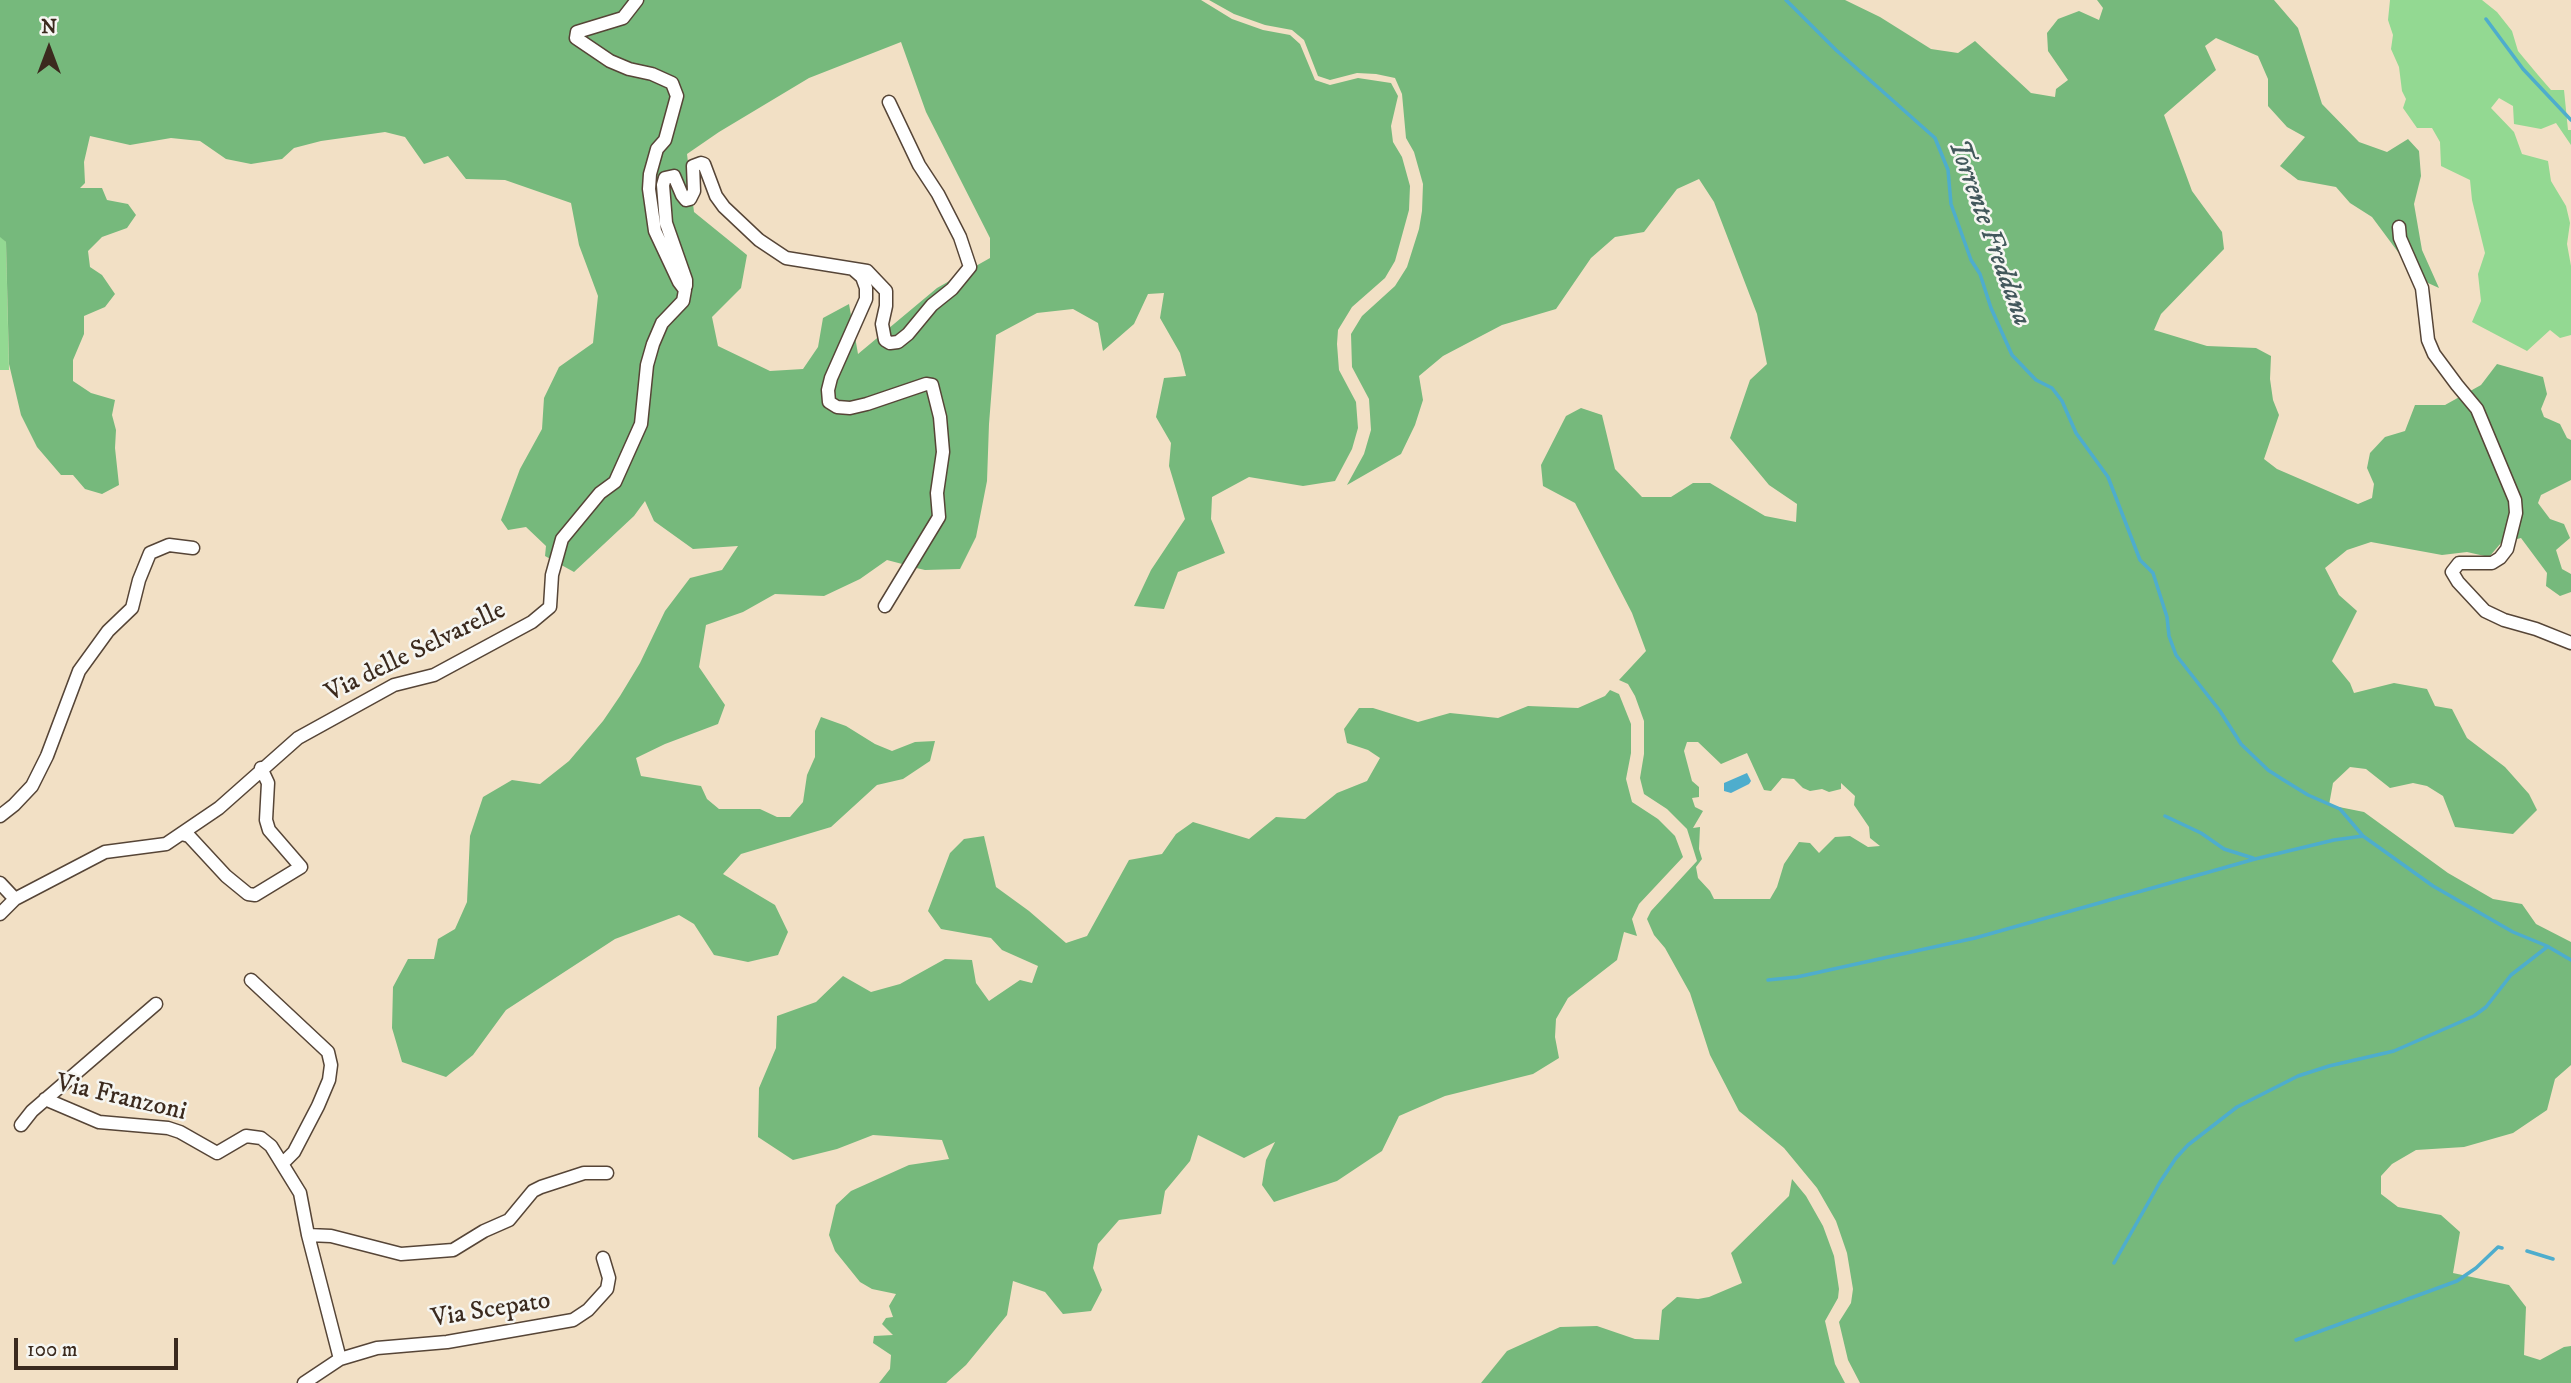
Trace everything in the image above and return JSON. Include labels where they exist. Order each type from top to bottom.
[{"type":"street","points":[[637,0],[622,18],[577,32],[576,38],[610,61],[672,83],[677,96],[676,104],[665,140],[657,149],[649,189],[655,231],[685,290]]},
{"type":"street","points":[[685,290],[686,279],[666,223],[663,185],[665,178],[674,176],[682,195],[686,200],[690,199],[694,191],[693,166],[701,163],[704,164],[716,196],[724,207],[760,240],[786,258],[867,271],[886,291],[882,333],[884,340],[890,343],[898,342],[908,334],[970,267],[954,226],[919,165],[889,102]]},
{"type":"street","points":[[2399,227],[2400,238],[2422,288],[2428,340],[2449,375],[2477,409],[2515,500],[2516,513],[2507,549],[2500,558],[2492,563],[2459,563],[2452,572],[2485,611],[2571,643]]},
{"type":"street","points":[[855,270],[862,277],[866,299],[831,377],[829,402],[837,407],[850,408],[926,384],[932,385],[940,416],[943,452],[937,493],[939,517],[885,606]]},
{"type":"street","name":"Via delle Selvarelle","points":[[2,908],[105,852],[166,844],[219,808],[298,738],[394,685],[434,675],[546,612],[551,603],[552,575],[562,539],[600,493],[615,482],[641,424],[647,365],[653,344],[662,323],[683,301],[685,290]]},
{"type":"street","points":[[0,816],[15,805],[32,786],[47,756],[79,671],[108,631],[132,608],[150,553],[169,545],[193,548]]},
{"type":"street","points":[[182,834],[189,836],[226,876],[247,894],[254,895],[301,867],[269,830],[268,783],[261,768]]},
{"type":"street","points":[[0,883],[15,899]]},
{"type":"street","points":[[251,981],[328,1052],[331,1065],[329,1080],[318,1107],[294,1152],[282,1164],[300,1193],[340,1359],[304,1383]]},
{"type":"street","points":[[46,1099],[156,1004]]},
{"type":"street","name":"Via Franzoni","points":[[21,1125],[46,1099],[99,1122],[168,1128],[216,1153],[246,1136],[261,1138],[271,1146],[282,1164]]},
{"type":"street","points":[[308,1235],[331,1236],[401,1254],[453,1250],[478,1234],[509,1220],[533,1191],[541,1186],[584,1173],[607,1173]]},
{"type":"street","name":"Via Scepato","points":[[340,1359],[377,1348],[447,1342],[573,1320],[588,1310],[607,1289],[609,1278],[603,1258]]},
{"type":"green space","points":[[0,0],[1201,0],[1232,19],[1263,30],[1290,35],[1300,44],[1315,80],[1330,85],[1358,78],[1391,83],[1398,96],[1391,126],[1393,142],[1402,157],[1410,186],[1409,210],[1395,261],[1385,278],[1352,307],[1338,330],[1339,370],[1356,402],[1358,428],[1352,449],[1335,481],[1303,486],[1249,477],[1212,497],[1211,519],[1225,553],[1178,572],[1164,609],[1134,606],[1151,570],[1185,519],[1169,466],[1171,443],[1156,417],[1164,378],[1186,376],[1180,353],[1160,318],[1164,293],[1148,294],[1134,324],[1103,351],[1098,323],[1073,309],[1037,313],[996,335],[987,481],[976,537],[960,569],[925,570],[912,567],[942,518],[941,493],[946,452],[937,386],[926,381],[866,401],[838,404],[832,400],[831,390],[854,331],[858,354],[937,288],[990,258],[990,238],[926,112],[901,42],[809,78],[687,154],[694,212],[747,255],[741,288],[712,317],[718,346],[770,371],[803,369],[818,347],[823,318],[849,304],[852,321],[828,377],[825,389],[826,404],[836,410],[850,411],[930,388],[937,417],[940,452],[934,493],[936,516],[906,565],[887,560],[860,579],[824,596],[775,594],[743,612],[706,625],[699,667],[725,705],[718,724],[636,758],[641,776],[701,786],[707,799],[719,809],[760,809],[777,817],[790,817],[803,802],[807,775],[815,757],[815,731],[821,717],[846,726],[892,751],[915,742],[935,741],[930,761],[903,779],[877,785],[831,827],[741,854],[723,874],[775,905],[788,932],[778,955],[748,962],[714,955],[694,924],[679,915],[615,939],[506,1010],[473,1055],[446,1077],[402,1062],[392,1028],[393,987],[408,959],[434,959],[438,939],[455,929],[467,902],[470,836],[483,797],[512,780],[540,784],[569,761],[620,696],[640,663],[665,611],[690,578],[722,570],[738,546],[693,549],[654,521],[645,501],[634,516],[574,572],[545,556],[546,546],[526,527],[508,530],[501,520],[520,469],[542,429],[544,398],[559,367],[593,343],[598,296],[579,245],[571,203],[505,180],[466,179],[448,156],[424,164],[405,137],[385,132],[321,141],[294,148],[282,159],[251,164],[226,159],[200,141],[171,138],[130,145],[90,136],[84,162],[85,183],[80,188],[102,188],[107,200],[128,204],[136,215],[127,228],[102,237],[88,251],[90,267],[102,275],[115,294],[105,307],[84,316],[84,334],[73,360],[73,381],[91,393],[115,400],[112,415],[116,430],[119,485],[102,494],[85,489],[73,475],[61,475],[37,447],[21,415],[9,364],[6,242],[0,237]]},
{"type":"green space","points":[[1209,0],[1845,0],[1880,17],[1931,49],[1958,53],[1975,41],[2031,93],[2055,97],[2056,89],[2068,80],[2048,51],[2047,33],[2058,19],[2079,11],[2099,20],[2103,8],[2097,0],[2274,0],[2298,28],[2322,104],[2359,142],[2387,152],[2408,139],[2419,151],[2421,176],[2414,204],[2422,250],[2439,288],[2428,283],[2415,265],[2398,252],[2372,217],[2350,203],[2336,187],[2298,180],[2280,166],[2305,137],[2287,127],[2268,106],[2268,79],[2258,56],[2216,38],[2205,46],[2216,70],[2164,115],[2192,191],[2222,232],[2224,249],[2161,314],[2154,330],[2207,346],[2256,348],[2271,356],[2270,379],[2273,400],[2279,415],[2264,459],[2277,469],[2358,504],[2372,498],[2374,484],[2367,468],[2370,453],[2385,437],[2405,431],[2415,405],[2445,405],[2481,385],[2497,364],[2543,377],[2547,394],[2541,409],[2544,417],[2560,424],[2567,438],[2571,440],[2571,480],[2541,495],[2538,503],[2550,519],[2564,524],[2570,538],[2556,550],[2562,569],[2571,574],[2571,592],[2560,596],[2546,586],[2547,573],[2521,538],[2501,543],[2489,557],[2467,552],[2442,555],[2371,542],[2347,550],[2325,568],[2339,595],[2357,611],[2332,661],[2350,683],[2354,693],[2394,683],[2427,689],[2435,706],[2452,709],[2467,738],[2505,767],[2529,794],[2537,810],[2513,834],[2455,827],[2443,796],[2427,786],[2413,783],[2390,788],[2366,769],[2350,767],[2333,783],[2329,805],[2364,812],[2448,873],[2493,899],[2522,904],[2536,924],[2571,942],[2571,1065],[2555,1079],[2547,1110],[2513,1133],[2464,1147],[2416,1150],[2392,1164],[2381,1176],[2381,1194],[2398,1207],[2441,1215],[2460,1232],[2453,1273],[2509,1285],[2526,1307],[2524,1355],[2540,1360],[2571,1346],[2571,1383],[1860,1383],[1848,1360],[1839,1322],[1851,1303],[1853,1289],[1847,1253],[1836,1221],[1817,1188],[1784,1148],[1739,1111],[1710,1055],[1690,993],[1647,919],[1651,911],[1697,861],[1687,829],[1667,809],[1644,794],[1640,778],[1644,754],[1644,721],[1628,684],[1619,680],[1646,651],[1632,613],[1575,503],[1543,486],[1541,465],[1566,416],[1581,408],[1602,415],[1615,469],[1642,497],[1671,497],[1693,483],[1710,483],[1765,516],[1796,522],[1797,504],[1769,485],[1730,438],[1750,380],[1767,364],[1757,314],[1714,202],[1699,179],[1677,189],[1644,232],[1615,237],[1591,258],[1556,309],[1502,325],[1443,356],[1419,376],[1423,400],[1401,454],[1347,485],[1364,454],[1371,430],[1369,399],[1352,367],[1351,334],[1362,316],[1395,286],[1407,267],[1422,211],[1423,184],[1414,152],[1406,138],[1402,94],[1395,78],[1357,73],[1330,80],[1318,76],[1304,40],[1292,30],[1265,25],[1234,14]],"holes":[[[1687,742],[1698,742],[1721,764],[1747,753],[1764,790],[1771,791],[1782,778],[1794,779],[1810,791],[1822,789],[1829,792],[1841,789],[1841,783],[1855,796],[1854,805],[1869,827],[1870,838],[1880,846],[1868,847],[1850,836],[1835,837],[1819,853],[1810,843],[1799,842],[1784,864],[1770,899],[1714,899],[1698,878],[1696,867],[1702,859],[1699,849],[1700,827],[1693,828],[1703,811],[1695,807],[1692,798],[1699,797],[1699,787],[1692,781],[1684,751]]]},
{"type":"green space","points":[[2390,0],[2482,0],[2497,12],[2512,31],[2518,51],[2551,90],[2564,90],[2571,145],[2556,123],[2541,129],[2514,124],[2513,106],[2499,98],[2491,108],[2514,132],[2522,154],[2548,161],[2551,181],[2566,206],[2570,223],[2567,244],[2571,266],[2571,335],[2560,338],[2550,330],[2527,351],[2472,322],[2481,301],[2478,274],[2485,253],[2470,180],[2441,166],[2440,142],[2432,128],[2417,128],[2403,108],[2406,99],[2402,91],[2399,67],[2391,49],[2393,35],[2388,20]]},
{"type":"green space","points":[[0,235],[6,242],[9,370],[0,370]]},
{"type":"green space","points":[[1610,690],[1619,694],[1631,724],[1631,753],[1626,779],[1632,802],[1658,819],[1675,836],[1683,857],[1639,904],[1632,919],[1637,936],[1624,932],[1617,960],[1568,998],[1556,1019],[1555,1037],[1559,1058],[1533,1074],[1445,1096],[1399,1116],[1382,1151],[1337,1181],[1274,1202],[1262,1185],[1266,1160],[1275,1142],[1244,1158],[1198,1135],[1190,1161],[1165,1191],[1161,1214],[1119,1220],[1098,1244],[1093,1268],[1102,1290],[1091,1311],[1063,1314],[1045,1292],[1013,1281],[1007,1315],[966,1365],[946,1383],[879,1383],[890,1369],[891,1355],[873,1343],[874,1336],[893,1335],[882,1324],[886,1318],[893,1317],[889,1306],[896,1294],[872,1289],[860,1282],[835,1251],[829,1235],[836,1205],[851,1191],[909,1165],[949,1159],[942,1140],[873,1135],[837,1149],[793,1160],[758,1137],[759,1088],[776,1048],[777,1016],[816,1002],[843,976],[871,992],[900,984],[945,959],[972,960],[976,983],[989,1001],[1020,980],[1032,983],[1038,966],[1002,950],[991,938],[941,929],[928,911],[950,853],[964,839],[984,836],[996,887],[1066,943],[1087,936],[1129,860],[1162,854],[1176,834],[1193,822],[1249,839],[1276,817],[1305,819],[1337,793],[1367,781],[1380,758],[1368,750],[1347,743],[1344,729],[1359,708],[1373,708],[1418,722],[1450,713],[1498,718],[1528,706],[1578,708],[1605,696]]},
{"type":"green space","points":[[1792,1179],[1806,1196],[1823,1226],[1834,1256],[1838,1298],[1825,1321],[1835,1364],[1845,1383],[1481,1383],[1507,1351],[1560,1327],[1597,1326],[1635,1339],[1659,1340],[1662,1310],[1677,1297],[1709,1297],[1742,1283],[1731,1253],[1789,1196]]},
{"type":"water","points":[[1747,773],[1751,781],[1749,784],[1731,793],[1724,791],[1724,783]]},
{"type":"waterway","name":"Torrente Freddana","points":[[1786,0],[1836,50],[1935,138],[1948,170],[1951,204],[1971,260],[1980,274],[1991,308],[2012,355],[2036,380],[2052,388],[2062,401],[2076,433],[2108,477],[2140,560],[2153,573],[2176,655],[2220,711],[2241,744],[2268,770],[2308,795],[2340,809],[2363,836],[2433,886],[2513,932],[2547,946],[2571,960]]},
{"type":"waterway","points":[[2486,19],[2523,69],[2571,120]]},
{"type":"waterway","points":[[2165,816],[2201,833],[2224,849],[2253,858]]},
{"type":"waterway","points":[[1768,980],[1797,977],[1975,938],[2255,859],[2334,840],[2363,836]]},
{"type":"waterway","points":[[2114,1263],[2176,1158],[2188,1145],[2237,1107],[2298,1076],[2394,1051],[2474,1016],[2486,1007],[2511,975],[2547,947]]},
{"type":"waterway","points":[[2296,1340],[2457,1281],[2476,1268],[2498,1247],[2502,1248]]},
{"type":"waterway","points":[[2527,1251],[2553,1259]]}]
